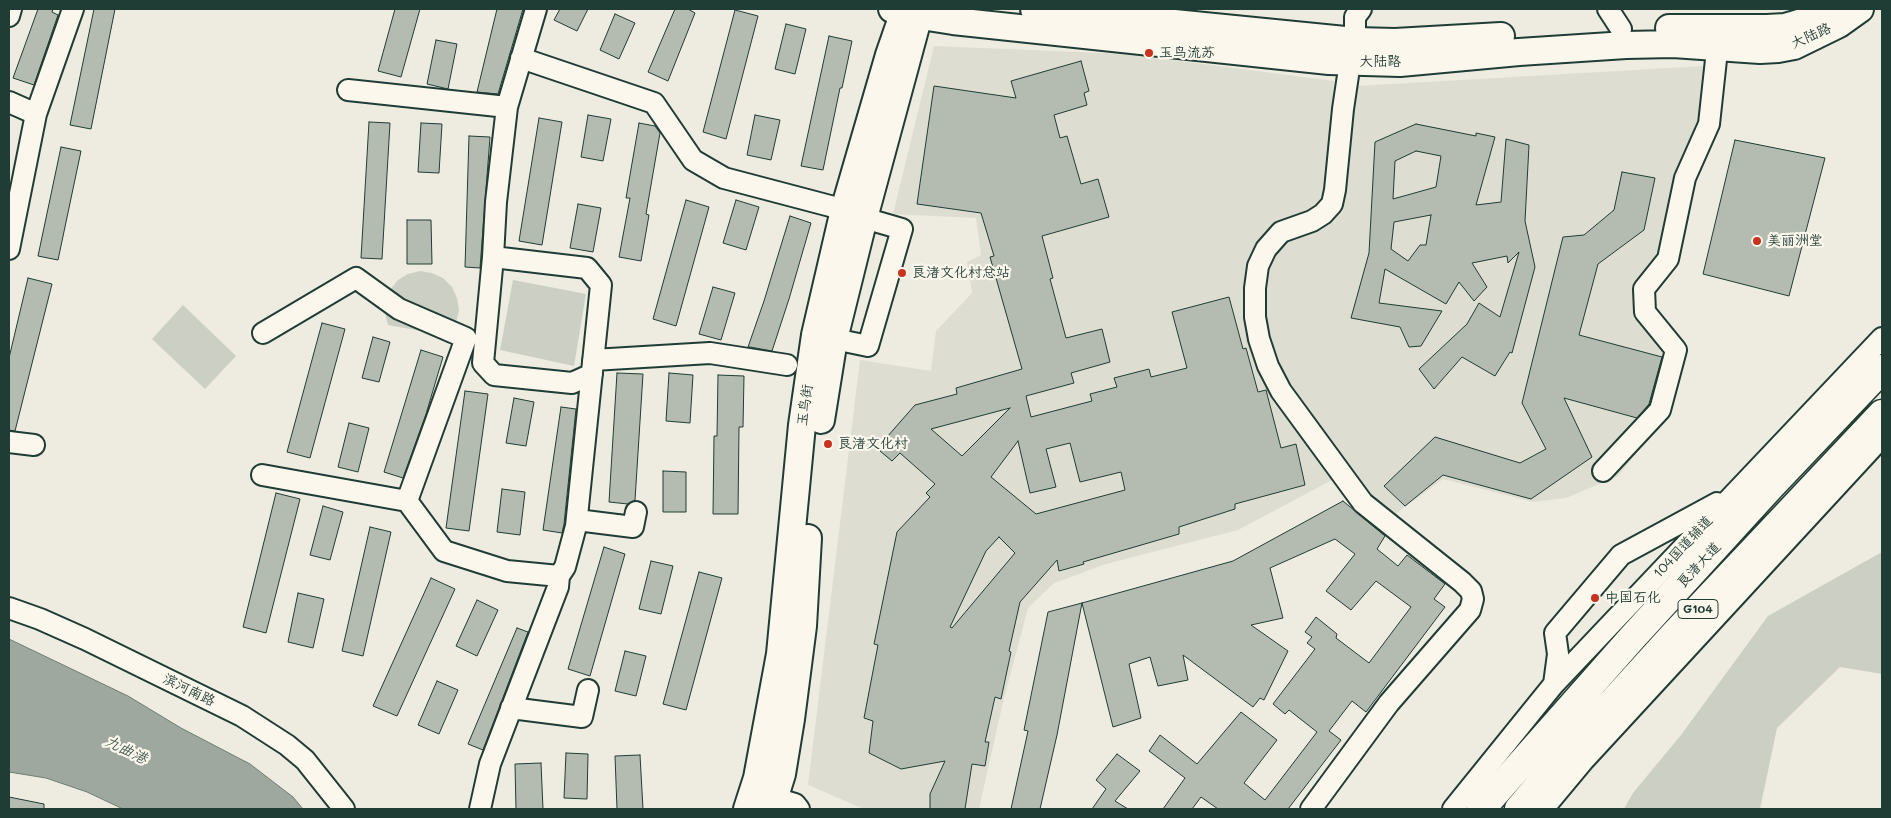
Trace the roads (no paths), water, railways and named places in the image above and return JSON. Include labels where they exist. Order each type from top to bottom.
[{"type":"highway","name":"良渚大道","points":[[1481,809],[1575,701],[1769,488],[1882,369]]},
{"type":"highway","name":"G104","points":[[1519,809],[1565,755],[1672,637],[1882,414]]},
{"type":"main road","name":"大陆路","points":[[1034,9],[1353,51],[1400,63],[1519,52],[1673,44],[1719,38],[1767,28],[1784,27],[1800,23],[1832,9]]},
{"type":"main road","name":"大陆路","points":[[907,11],[953,20],[1312,59],[1395,42],[1461,39],[1615,19],[1719,38],[1760,50],[1778,49],[1794,46],[1839,24],[1860,9]]},
{"type":"main road","name":"玉鸟街","points":[[779,804],[771,707],[780,654],[802,424],[825,337],[864,218],[907,11]]},
{"type":"main road","name":"玉鸟街","points":[[825,337],[844,210],[907,11]]},
{"type":"street","points":[[9,16],[11,9]]},
{"type":"street","points":[[9,250],[36,114],[73,9]]},
{"type":"street","points":[[536,9],[507,108],[496,202],[493,258],[483,363],[494,375],[572,383],[592,367],[710,354],[787,365]]},
{"type":"street","points":[[1311,809],[1389,703],[1470,610],[1472,599],[1471,591],[1462,582],[1363,504],[1281,390],[1268,366],[1259,339],[1255,317],[1255,288],[1258,266],[1266,249],[1281,232],[1312,221],[1332,204],[1353,51],[1355,17],[1361,9]]},
{"type":"street","points":[[1603,471],[1660,410],[1672,367],[1676,350],[1645,312],[1644,289],[1668,259],[1685,178],[1710,124],[1719,38]]},
{"type":"street","points":[[521,58],[654,103],[694,160],[724,178],[834,207]]},
{"type":"street","points":[[348,90],[507,108]]},
{"type":"street","points":[[9,102],[36,114]]},
{"type":"street","points":[[825,337],[868,346],[902,229],[864,218]]},
{"type":"street","points":[[480,809],[490,764],[558,587],[558,576],[564,567],[577,520],[601,285],[587,268],[493,258]]},
{"type":"street","points":[[263,333],[356,278],[399,309],[466,338],[407,501]]},
{"type":"street","name":"104国道辅道","points":[[1453,809],[1554,684],[1882,338]]},
{"type":"street","points":[[1841,456],[1882,436]]},
{"type":"street","points":[[1543,809],[1583,761],[1882,436]]},
{"type":"street","points":[[9,442],[34,445]]},
{"type":"street","points":[[262,475],[407,501],[444,551],[507,571],[558,576]]},
{"type":"street","points":[[1554,684],[1558,654],[1555,633],[1621,555],[1733,495],[1769,488]]},
{"type":"street","points":[[1725,537],[1733,495]]},
{"type":"street","points":[[577,520],[634,527],[636,512]]},
{"type":"street","name":"滨河南路","points":[[9,608],[86,639],[242,716],[287,745],[304,760],[344,809]]},
{"type":"street","points":[[511,708],[582,717],[588,690]]},
{"type":"water","name":"九曲港","points":[[9,639],[128,696],[181,728],[250,764],[293,797],[303,809],[123,809],[87,792],[46,778],[9,772]]},
{"type":"place","name":"玉鸟流苏","points":[[1149,53]]},
{"type":"place","name":"美丽洲堂","points":[[1757,241]]},
{"type":"place","name":"良渚文化村总站","points":[[902,273]]},
{"type":"place","name":"良渚文化村","points":[[828,444]]},
{"type":"place","name":"中国石化","points":[[1595,598]]}]
